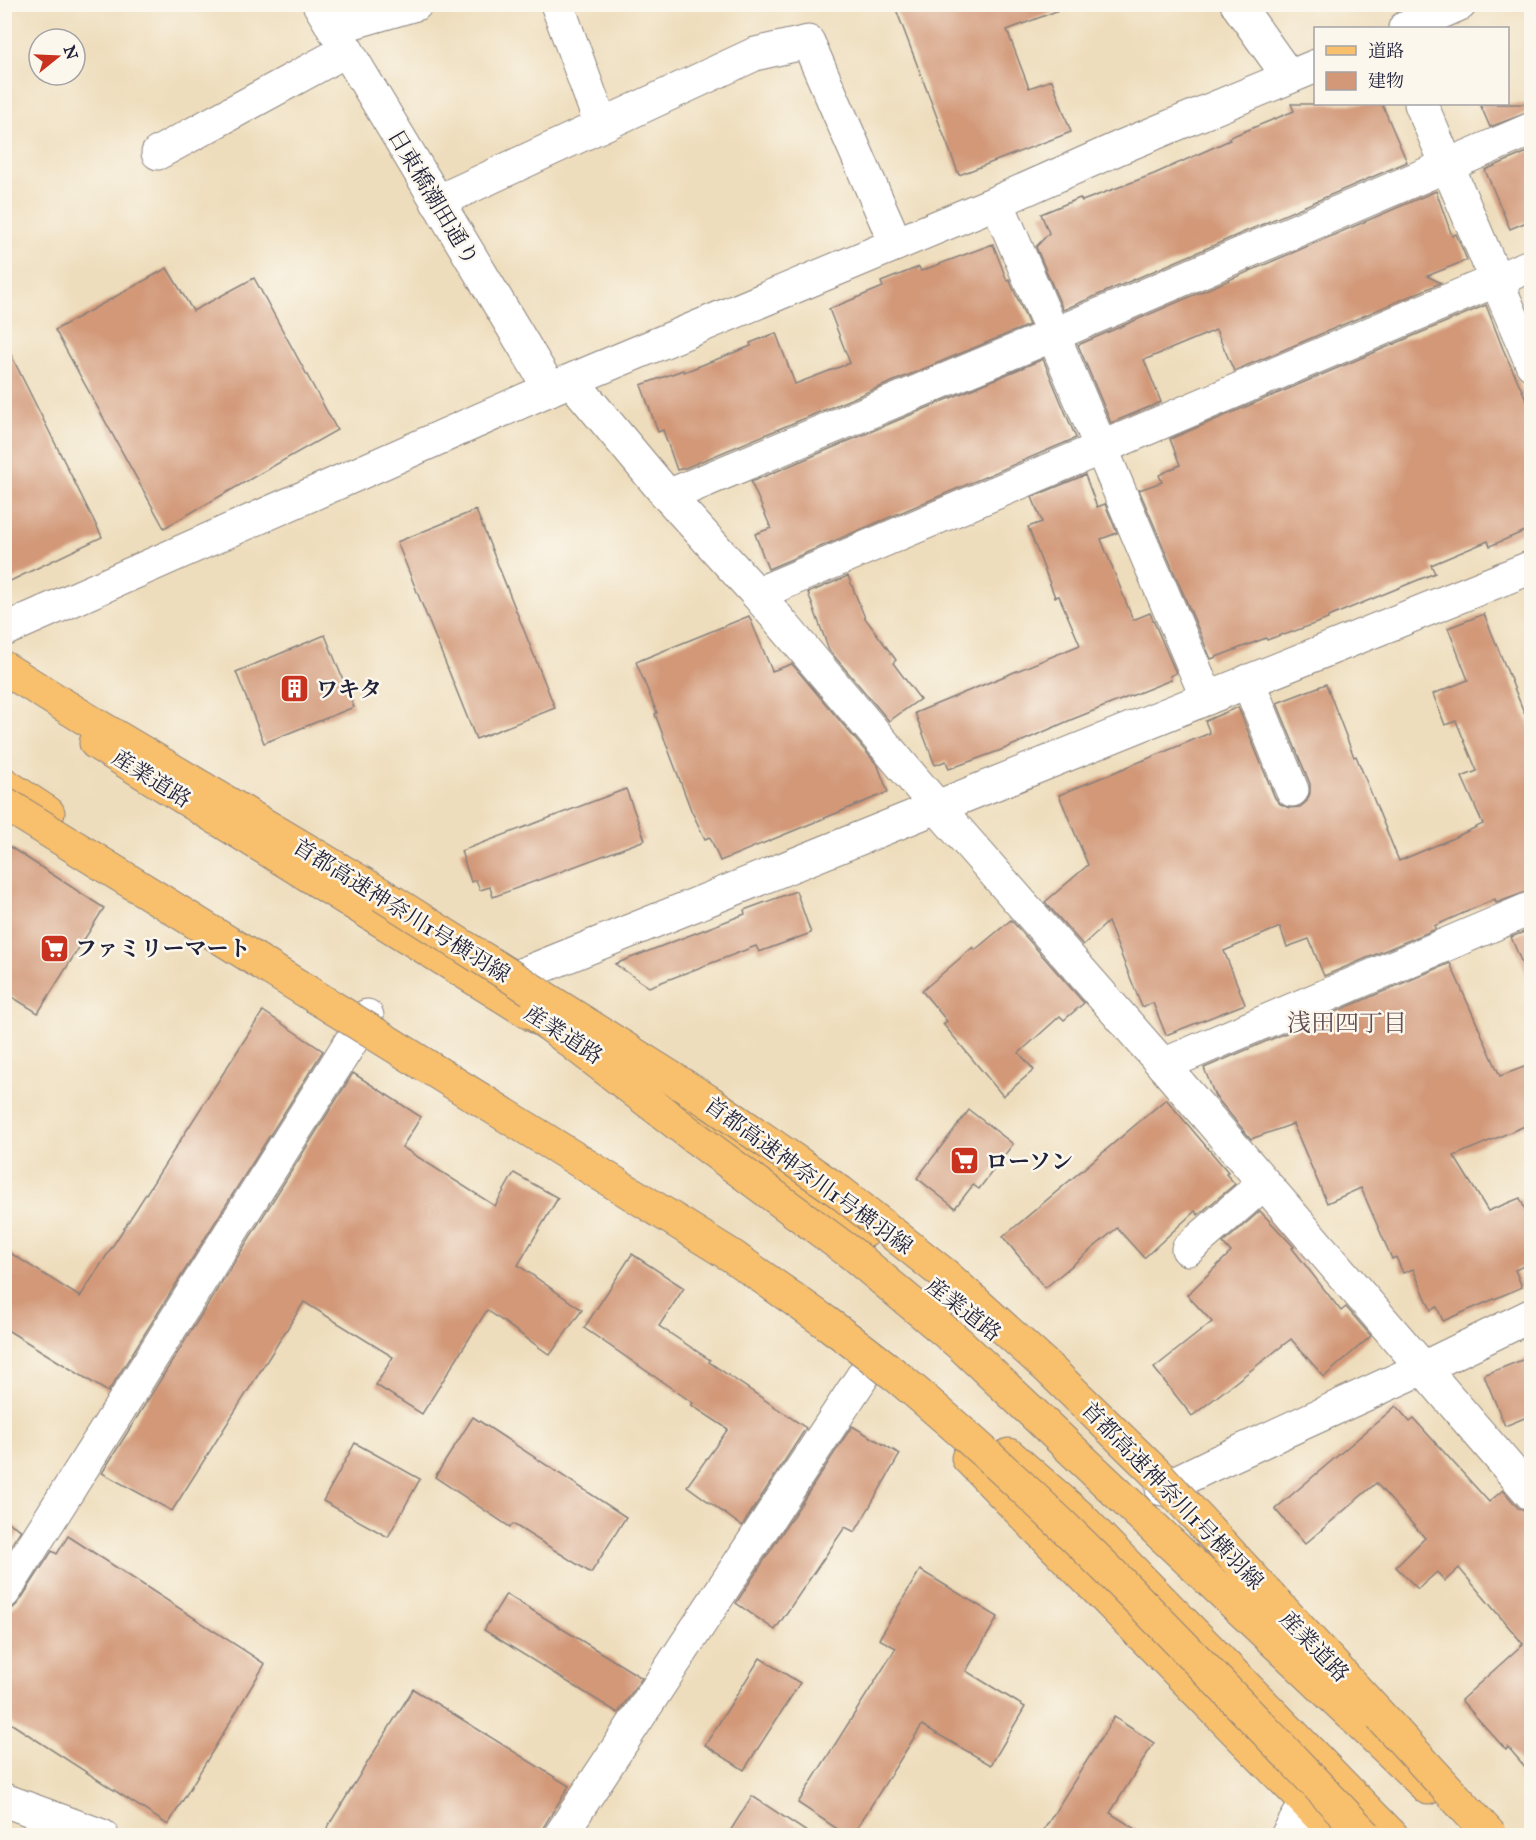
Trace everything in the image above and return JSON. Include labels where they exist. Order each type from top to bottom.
[{"type":"main road","name":"首都高速神奈川1号横羽線","points":[[4,668],[382,896],[708,1101],[840,1192],[945,1275],[1047,1367],[1157,1474],[1491,1836]]},
{"type":"main road","name":"産業道路","points":[[4,682],[55,718],[491,987],[842,1213],[1003,1339],[1162,1490],[1501,1836]]},
{"type":"main road","points":[[4,784],[551,1134],[794,1307],[894,1389],[995,1484],[1339,1836]]},
{"type":"main road","points":[[4,802],[732,1256],[821,1317],[1002,1448],[1079,1516],[1392,1836]]},
{"type":"main road","points":[[382,896],[693,1136],[855,1256],[968,1352],[1478,1836]]},
{"type":"main road","points":[[821,1317],[909,1387],[1103,1563],[1366,1836]]},
{"type":"street","points":[[158,153],[333,28],[416,4]]},
{"type":"street","points":[[557,4],[601,125]]},
{"type":"street","points":[[4,630],[561,385],[1302,72],[1237,4]]},
{"type":"street","points":[[1407,27],[1460,4]]},
{"type":"street","name":"日東橋潮田通り","points":[[333,28],[437,202],[561,385],[668,496],[757,594],[937,807],[1163,1065],[1532,1495]]},
{"type":"street","points":[[437,202],[755,54],[808,42],[897,244]]},
{"type":"street","points":[[1421,105],[1532,364]]},
{"type":"street","points":[[668,496],[1053,335],[1532,129]]},
{"type":"street","points":[[997,202],[1207,698]]},
{"type":"street","points":[[757,594],[1532,265]]},
{"type":"street","points":[[491,987],[1532,567]]},
{"type":"street","points":[[1248,681],[1292,790]]},
{"type":"street","points":[[1163,1065],[1532,908]]},
{"type":"street","points":[[4,1592],[367,1017]]},
{"type":"street","points":[[1188,1249],[1264,1183]]},
{"type":"street","points":[[1162,1490],[1210,1465],[1423,1368],[1532,1315]]},
{"type":"street","points":[[560,1836],[868,1368]]},
{"type":"street","points":[[4,1800],[102,1836]]},
{"type":"street","points":[[1287,1836],[1306,1804]]},
{"type":"building","points":[[894,4],[1066,4],[1067,7],[1007,30],[1029,88],[1052,80],[1071,132],[959,175]]},
{"type":"building","points":[[1291,104],[1382,105],[1407,162],[1063,310],[1036,247],[1049,233],[1041,214],[1080,198],[1082,201],[1154,174],[1230,140],[1228,138],[1294,111]]},
{"type":"building","points":[[1532,104],[1532,111],[1490,127],[1480,105]]},
{"type":"building","points":[[1532,150],[1532,225],[1529,221],[1510,229],[1485,170]]},
{"type":"building","points":[[1436,191],[1452,236],[1456,234],[1467,260],[1427,276],[1441,283],[1234,371],[1216,330],[1144,360],[1161,402],[1111,423],[1078,345]]},
{"type":"building","points":[[993,244],[1007,281],[1009,279],[1029,325],[677,470],[663,430],[658,432],[641,385],[683,370],[684,372],[751,346],[750,343],[776,333],[795,384],[850,363],[829,309],[883,287],[881,282],[919,267],[921,271]]},
{"type":"building","points":[[167,268],[193,311],[254,278],[337,430],[164,528],[55,330]]},
{"type":"building","points":[[1486,305],[1532,412],[1532,528],[1490,546],[1488,541],[1431,565],[1435,573],[1328,617],[1328,619],[1284,635],[1267,640],[1266,638],[1211,659],[1139,490],[1162,482],[1159,475],[1180,465],[1170,439]]},
{"type":"building","points":[[4,341],[102,537],[4,584]]},
{"type":"building","points":[[1043,359],[1076,438],[768,569],[755,534],[771,528],[751,482]]},
{"type":"building","points":[[1085,475],[1097,507],[1105,504],[1117,533],[1101,539],[1133,620],[1150,613],[1176,673],[1170,676],[1171,680],[1004,749],[949,769],[946,761],[935,765],[915,713],[1080,645],[1059,596],[1055,597],[1028,527],[1042,522],[1032,497]]},
{"type":"building","points":[[476,510],[555,708],[476,739],[397,542]]},
{"type":"building","points":[[848,576],[865,618],[896,660],[893,663],[920,699],[889,721],[829,650],[808,593]]},
{"type":"building","points":[[1484,614],[1532,732],[1532,890],[1496,903],[1495,899],[1434,926],[1436,929],[1324,976],[1309,939],[1287,947],[1280,927],[1224,951],[1245,1004],[1166,1035],[1153,1003],[1142,1007],[1108,922],[1083,945],[1045,902],[1088,865],[1059,795],[1210,733],[1205,721],[1238,707],[1275,798],[1280,804],[1289,808],[1300,807],[1307,801],[1310,784],[1277,703],[1326,684],[1354,757],[1356,756],[1399,861],[1451,839],[1483,824],[1462,777],[1477,771],[1456,721],[1445,725],[1433,694],[1468,680],[1448,628]]},
{"type":"building","points":[[749,616],[772,671],[792,664],[878,766],[888,792],[720,861],[710,837],[705,839],[691,810],[655,714],[657,713],[636,662]]},
{"type":"building","name":"ワキタ","points":[[325,635],[354,707],[264,743],[236,672]]},
{"type":"building","points":[[626,789],[645,840],[493,897],[490,887],[480,890],[476,880],[471,882],[461,851]]},
{"type":"building","points":[[4,843],[104,908],[38,1013],[4,992]]},
{"type":"building","points":[[796,891],[811,933],[759,952],[756,946],[649,987],[615,964],[745,914],[744,910]]},
{"type":"building","points":[[1011,920],[1084,1003],[1064,1020],[1060,1016],[1019,1053],[1034,1070],[1003,1096],[943,1024],[947,1021],[922,991],[973,947],[975,950]]},
{"type":"building","points":[[1532,929],[1532,985],[1531,985],[1511,937]]},
{"type":"building","points":[[1450,963],[1500,1076],[1532,1064],[1532,1123],[1454,1156],[1488,1211],[1520,1198],[1532,1226],[1532,1262],[1515,1270],[1522,1287],[1443,1321],[1437,1307],[1431,1310],[1413,1269],[1403,1273],[1396,1257],[1392,1259],[1361,1188],[1327,1203],[1293,1124],[1251,1139],[1215,1096],[1204,1068]]},
{"type":"building","points":[[263,1011],[323,1051],[108,1392],[4,1328],[4,1249],[80,1297]]},
{"type":"building","points":[[353,1073],[421,1117],[402,1147],[495,1206],[514,1173],[558,1198],[518,1265],[582,1310],[550,1355],[487,1310],[422,1414],[376,1385],[393,1357],[304,1302],[172,1511],[102,1473]]},
{"type":"building","points":[[1166,1099],[1228,1172],[1226,1174],[1235,1184],[1198,1215],[1195,1211],[1144,1258],[1117,1228],[1045,1288],[1003,1237]]},
{"type":"building","name":"ローソン","points":[[969,1110],[1013,1144],[979,1189],[973,1185],[955,1208],[917,1178]]},
{"type":"building","points":[[1260,1211],[1294,1247],[1292,1248],[1341,1311],[1346,1307],[1371,1336],[1324,1377],[1291,1339],[1192,1416],[1154,1368],[1212,1322],[1187,1295],[1231,1252],[1223,1243]]},
{"type":"building","points":[[632,1254],[684,1288],[659,1326],[806,1428],[742,1526],[687,1486],[728,1429],[584,1328]]},
{"type":"building","points":[[1532,1356],[1532,1415],[1505,1426],[1484,1375]]},
{"type":"building","points":[[1396,1406],[1410,1422],[1414,1419],[1489,1502],[1503,1490],[1518,1508],[1532,1515],[1532,1775],[1508,1747],[1506,1750],[1461,1700],[1523,1644],[1459,1568],[1445,1581],[1437,1572],[1418,1589],[1396,1567],[1425,1538],[1376,1483],[1305,1544],[1275,1509]]},
{"type":"building","points":[[473,1417],[626,1517],[591,1573],[513,1524],[510,1527],[435,1477]]},
{"type":"building","points":[[852,1426],[900,1454],[855,1532],[845,1527],[775,1630],[736,1603]]},
{"type":"building","points":[[355,1443],[420,1479],[388,1537],[323,1501]]},
{"type":"building","points":[[4,1520],[21,1530],[4,1556]]},
{"type":"building","points":[[68,1536],[265,1664],[168,1825],[4,1719],[4,1611],[13,1608],[19,1602],[52,1551],[57,1554]]},
{"type":"building","points":[[920,1570],[998,1617],[966,1671],[1025,1707],[991,1765],[922,1725],[852,1836],[848,1836],[798,1803],[896,1648],[879,1639]]},
{"type":"building","points":[[506,1594],[642,1678],[618,1713],[484,1630]]},
{"type":"building","points":[[760,1658],[800,1683],[744,1770],[705,1745]]},
{"type":"building","points":[[413,1689],[569,1786],[538,1836],[322,1836]]},
{"type":"building","points":[[1114,1717],[1154,1743],[1110,1813],[1147,1836],[1040,1836]]},
{"type":"building","points":[[752,1796],[813,1836],[727,1836]]},
{"type":"place","name":"ワキタ","points":[[295,689]]},
{"type":"place","name":"ファミリーマート","points":[[54,948]]},
{"type":"place","name":"ローソン","points":[[965,1161]]},
{"type":"district","name":"浅田四丁目","points":[[1347,1023]]}]
